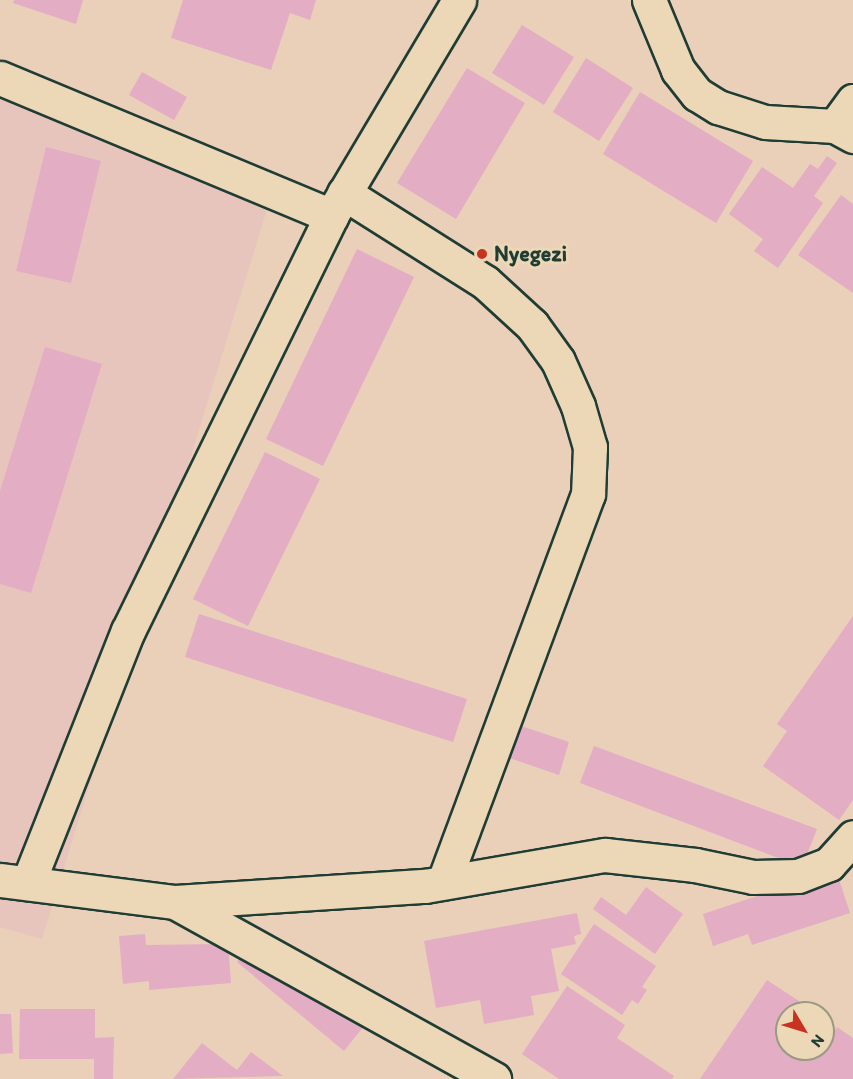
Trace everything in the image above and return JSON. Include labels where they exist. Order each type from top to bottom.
[{"type":"street","points":[[459,0],[337,205],[128,631],[14,881],[176,902],[356,893],[444,882],[605,855],[695,865],[753,877],[798,876],[829,864],[853,837]]},
{"type":"street","points":[[649,0],[678,70],[697,94],[718,107],[765,122],[847,121]]},
{"type":"street","points":[[0,78],[337,205],[485,282],[532,325],[558,361],[578,406],[590,447],[588,494],[444,882]]},
{"type":"street","points":[[176,902],[494,1079]]},
{"type":"shaded area","points":[[0,94],[273,190],[42,939],[0,927]]},
{"type":"building","points":[[14,0],[83,0],[76,24],[13,3]]},
{"type":"building","points":[[183,0],[316,0],[310,20],[290,13],[271,70],[171,38]]},
{"type":"building","points":[[522,25],[574,57],[544,105],[492,73]]},
{"type":"building","points":[[586,58],[633,88],[599,141],[553,112]]},
{"type":"building","points":[[467,68],[525,103],[456,219],[397,183]]},
{"type":"building","points":[[142,72],[187,97],[174,120],[129,95]]},
{"type":"building","points":[[640,92],[753,161],[716,223],[603,154]]},
{"type":"building","points":[[46,147],[101,161],[71,283],[16,271]]},
{"type":"building","points":[[827,156],[837,163],[814,196],[823,203],[778,268],[754,251],[763,239],[729,214],[762,167],[793,188],[810,164],[818,169]]},
{"type":"building","points":[[841,195],[853,204],[853,293],[798,255]]},
{"type":"building","points":[[357,249],[414,277],[323,466],[266,439]]},
{"type":"building","points":[[45,347],[102,364],[31,593],[0,584],[0,491]]},
{"type":"building","points":[[265,452],[320,479],[248,626],[193,599]]},
{"type":"building","points":[[199,614],[467,699],[453,742],[185,657]]},
{"type":"building","points":[[853,616],[853,800],[839,820],[763,766],[787,731],[777,724]]},
{"type":"building","points":[[509,722],[569,742],[559,775],[498,754]]},
{"type":"building","points":[[594,746],[817,829],[802,867],[580,783]]},
{"type":"building","points":[[836,870],[850,913],[752,945],[748,934],[713,946],[703,914]]},
{"type":"building","points":[[646,887],[683,914],[655,954],[593,909],[601,897],[626,915]]},
{"type":"building","points":[[577,913],[581,934],[574,936],[576,944],[551,949],[559,991],[531,996],[534,1015],[484,1024],[480,1000],[436,1008],[424,941]]},
{"type":"building","points":[[594,924],[656,966],[642,987],[647,990],[638,1004],[632,1000],[622,1015],[561,974]]},
{"type":"building","points":[[145,934],[146,945],[228,944],[231,983],[149,990],[149,981],[123,984],[119,936]]},
{"type":"building","points":[[252,942],[343,1015],[356,997],[375,1012],[344,1051],[237,962]]},
{"type":"building","points":[[767,980],[799,1001],[775,1001],[775,1061],[835,1061],[835,1030],[837,1027],[853,1038],[853,1079],[700,1079]]},
{"type":"building","points":[[567,986],[625,1025],[617,1038],[674,1076],[672,1079],[559,1079],[522,1054]]},
{"type":"building","points":[[20,1009],[95,1009],[95,1038],[114,1037],[113,1079],[94,1079],[94,1059],[19,1059]]},
{"type":"building","points":[[0,1014],[11,1014],[13,1053],[0,1054]]},
{"type":"building","points":[[202,1043],[237,1070],[251,1052],[283,1076],[173,1079]]},
{"type":"place","name":"Nyegezi","points":[[482,254]]}]
